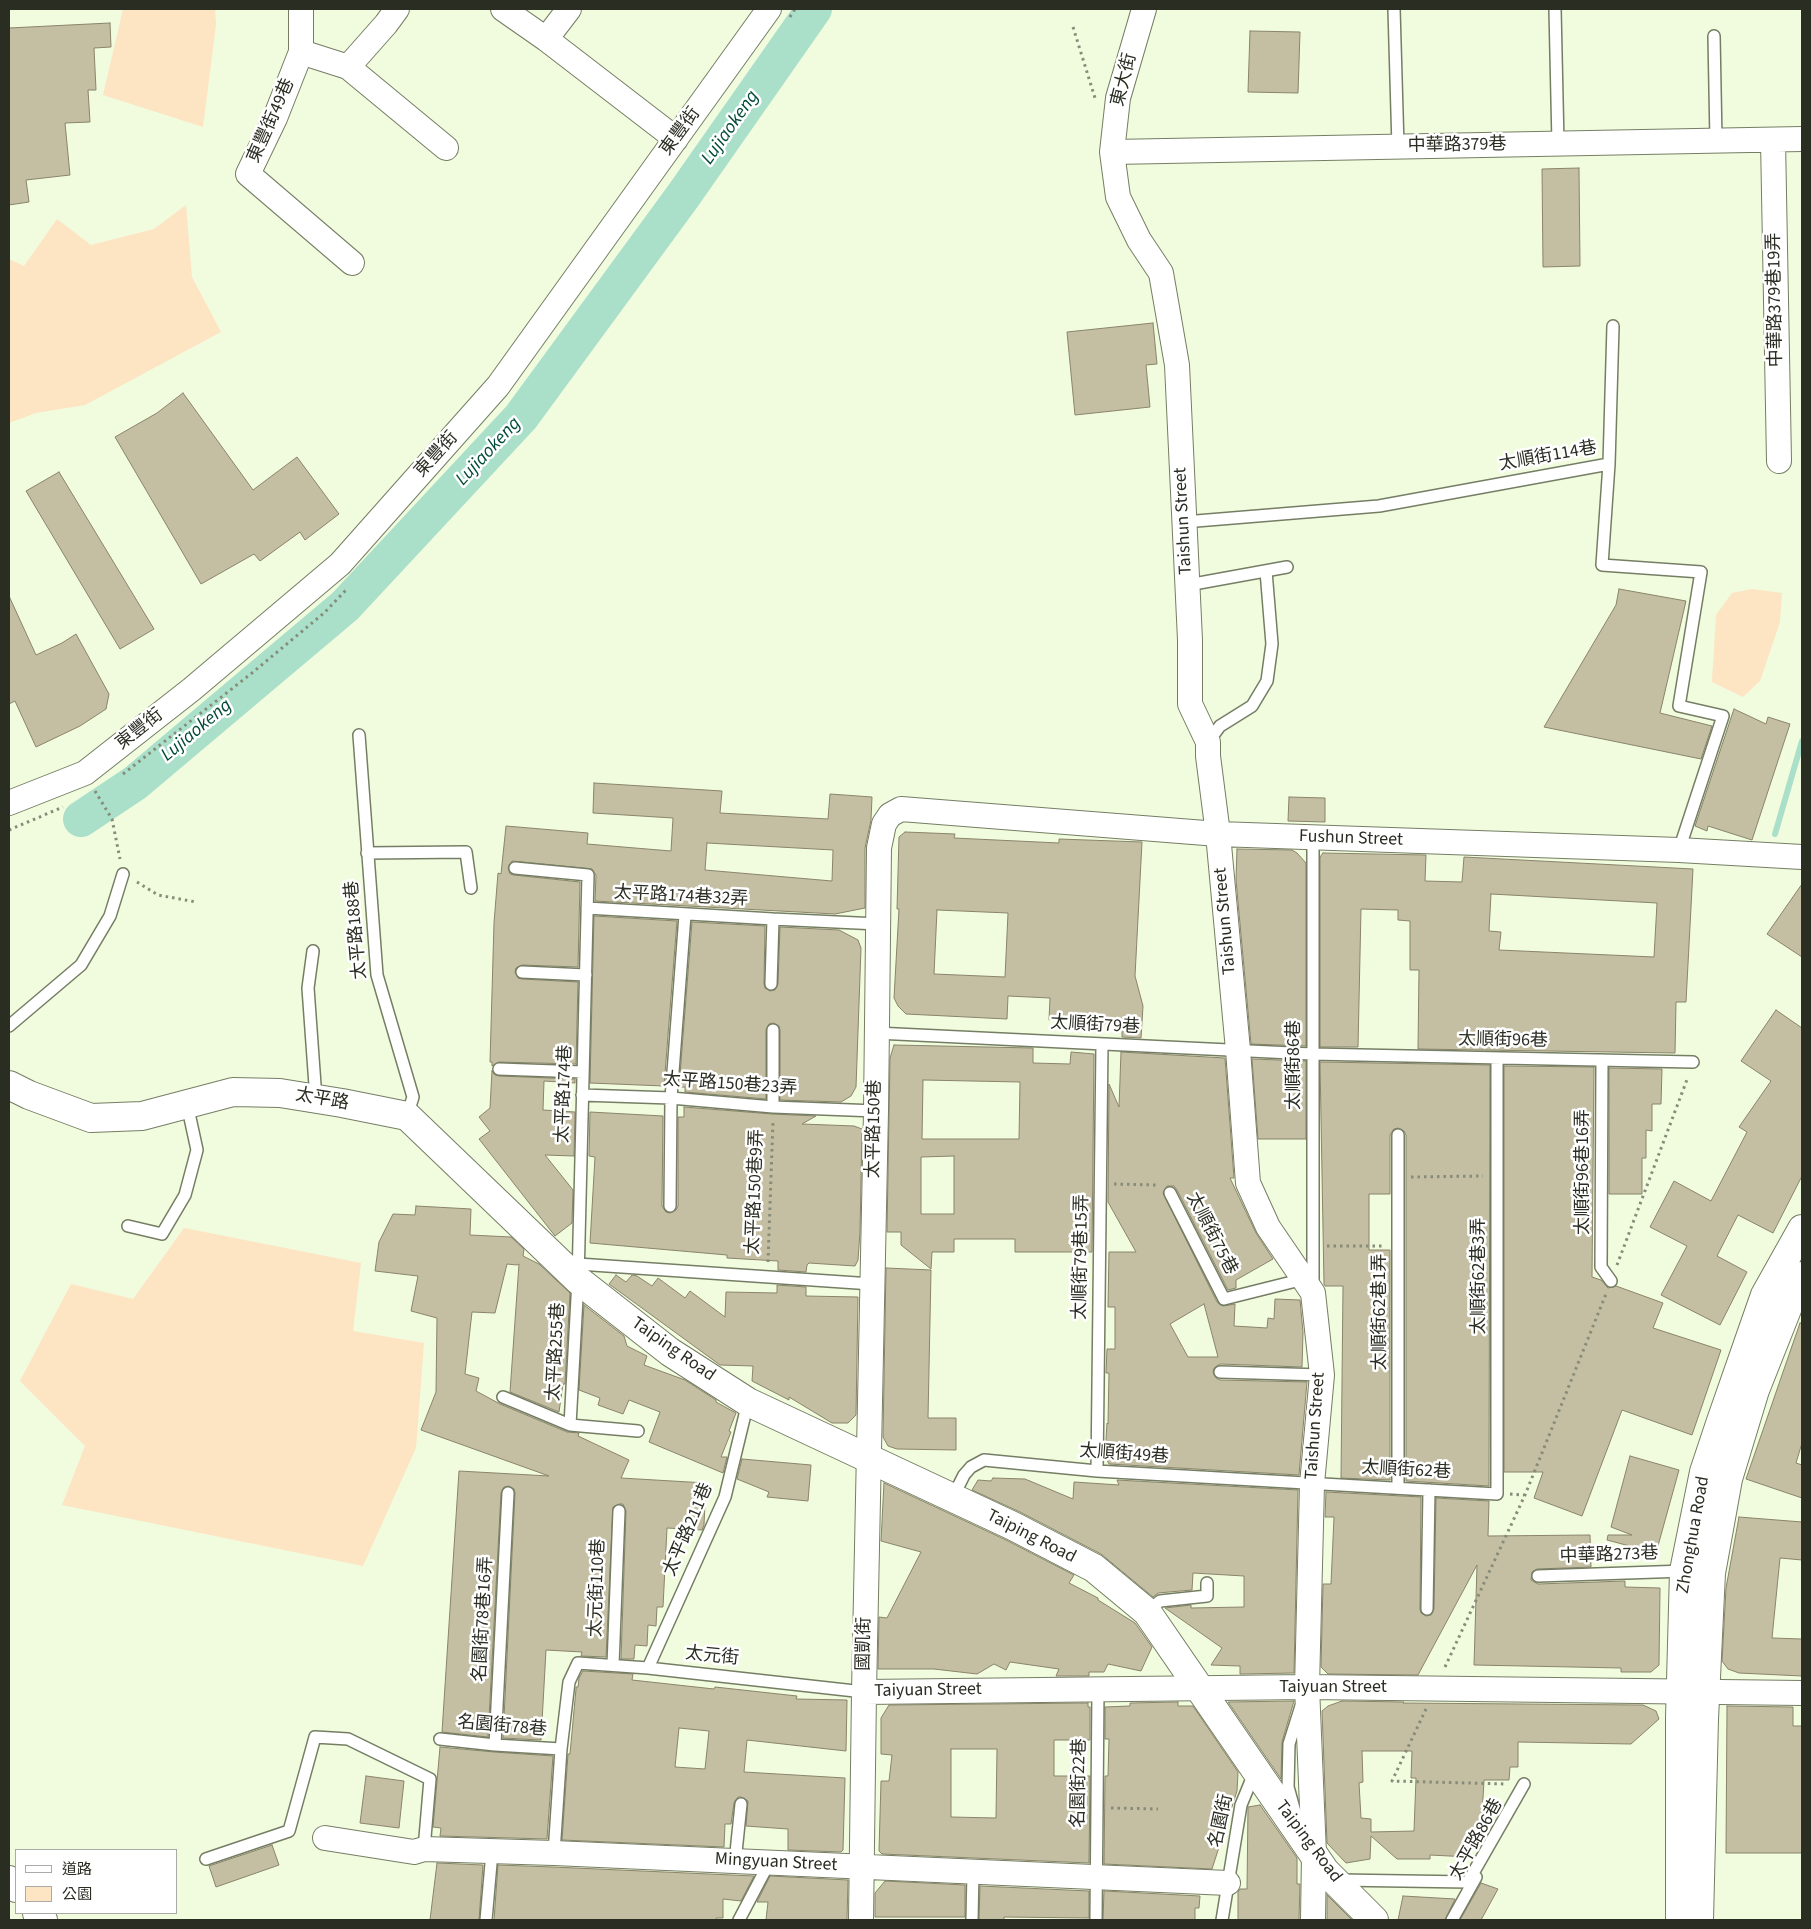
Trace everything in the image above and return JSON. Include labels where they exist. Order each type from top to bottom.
[{"type":"street","name":"東豐街49巷","points":[[301,9],[301,52],[275,118],[248,174],[352,263]]},
{"type":"street","points":[[348,67],[397,9]]},
{"type":"street","points":[[503,9],[546,39],[676,139]]},
{"type":"street","points":[[546,39],[569,9]]},
{"type":"street","name":"東豐街","points":[[9,803],[85,773],[192,689],[340,564],[498,386],[769,9]]},
{"type":"street","name":"東大街","points":[[1112,152],[1118,98],[1144,9]]},
{"type":"street","points":[[301,52],[348,67],[446,148]]},
{"type":"street","name":"中華路379巷","points":[[1112,152],[1802,139]]},
{"type":"street","name":"中華路379巷19弄","points":[[1773,140],[1778,461]]},
{"type":"street","name":"Taishun Street","points":[[1112,152],[1118,197],[1139,240],[1161,273],[1177,365],[1188,585],[1190,704],[1208,742],[1238,1050],[1248,1183],[1268,1227],[1308,1286],[1322,1375],[1312,1484],[1307,1687],[1309,1847]]},
{"type":"street","name":"Fushun Street","points":[[901,809],[1218,834],[1679,850],[1802,857]]},
{"type":"street","name":"太平路150巷","points":[[869,1458],[879,848],[884,824],[890,815],[901,809]]},
{"type":"street","name":"太平路","points":[[9,1085],[29,1095],[91,1118],[142,1116],[234,1092],[280,1093],[407,1116]]},
{"type":"street","points":[[407,1116],[578,1272]]},
{"type":"street","name":"Zhonghua Road","points":[[1680,1920],[1704,1472],[1765,1295],[1802,1229]]},
{"type":"street","name":"Taiping Road","points":[[578,1272],[670,1352],[748,1402],[1013,1526],[1094,1568],[1147,1612],[1325,1870],[1374,1920]]},
{"type":"street","name":"Zhonghua Road","points":[[1698,1572],[1755,1390],[1795,1289],[1802,1276]]},
{"type":"street","name":"國凱街","points":[[861,1920],[869,1458]]},
{"type":"street","name":"Taiyuan Street","points":[[864,1692],[1307,1687],[1802,1693]]},
{"type":"street","name":"Zhonghua Road","points":[[1693,1691],[1699,1920]]},
{"type":"street","name":"Mingyuan Street","points":[[325,1838],[414,1852],[424,1849],[554,1853],[1228,1883]]},
{"type":"street","points":[[1309,1847],[1313,1920]]},
{"type":"lane","points":[[1394,9],[1398,147]]},
{"type":"lane","points":[[1555,9],[1558,144]]},
{"type":"lane","points":[[1714,36],[1716,141]]},
{"type":"lane","points":[[1609,464],[1613,326]]},
{"type":"lane","name":"太順街114巷","points":[[1184,522],[1379,506],[1609,464],[1602,565],[1701,572],[1679,706],[1722,716],[1679,850]]},
{"type":"lane","points":[[1188,585],[1287,567]]},
{"type":"lane","points":[[1208,742],[1220,726],[1252,706],[1267,681],[1272,644],[1266,570]]},
{"type":"lane","name":"太平路188巷","points":[[359,735],[377,975],[413,1097],[407,1116]]},
{"type":"lane","name":"太順街86巷","points":[[1308,1286],[1313,1246],[1313,838]]},
{"type":"lane","points":[[367,853],[466,852],[471,888]]},
{"type":"lane","name":"太平路174巷","points":[[515,868],[588,874],[578,1272]]},
{"type":"lane","points":[[9,1026],[81,965],[110,916],[123,874]]},
{"type":"lane","name":"太平路174巷32弄","points":[[587,908],[773,920],[878,924]]},
{"type":"lane","points":[[670,1206],[671,1098],[685,915]]},
{"type":"lane","points":[[770,984],[773,920]]},
{"type":"lane","points":[[313,951],[308,988],[316,1099]]},
{"type":"lane","points":[[522,972],[586,975]]},
{"type":"lane","points":[[773,1030],[773,1107]]},
{"type":"lane","name":"太順街79巷","points":[[876,1033],[1312,1054]]},
{"type":"lane","name":"太順街79巷15弄","points":[[1097,1471],[1102,1044]]},
{"type":"lane","name":"太順街96巷","points":[[1312,1054],[1693,1062]]},
{"type":"lane","name":"太順街62巷3弄","points":[[1497,1058],[1497,1494]]},
{"type":"lane","name":"太順街96巷16弄","points":[[1602,1060],[1600,1267],[1611,1281]]},
{"type":"lane","points":[[500,1069],[583,1072]]},
{"type":"lane","name":"太平路150巷23弄","points":[[582,1095],[671,1098],[773,1107],[876,1112]]},
{"type":"lane","points":[[128,1226],[162,1234],[184,1195],[197,1150],[187,1104]]},
{"type":"lane","name":"太順街62巷1弄","points":[[1398,1135],[1398,1488]]},
{"type":"lane","name":"太順街75巷","points":[[1170,1193],[1224,1299],[1308,1286]]},
{"type":"lane","points":[[578,1272],[767,1278],[872,1284]]},
{"type":"lane","name":"太平路255巷","points":[[570,1425],[578,1272]]},
{"type":"lane","points":[[1220,1372],[1322,1375]]},
{"type":"lane","name":"太平路255巷","points":[[503,1397],[570,1425],[638,1431]]},
{"type":"lane","name":"太平路211巷","points":[[648,1668],[725,1497],[748,1402]]},
{"type":"lane","name":"太順街49巷","points":[[952,1498],[964,1475],[971,1467],[984,1460],[1097,1471],[1312,1484]]},
{"type":"lane","name":"太順街62巷","points":[[1312,1484],[1497,1494]]},
{"type":"lane","points":[[1427,1609],[1429,1490]]},
{"type":"lane","name":"名園街78巷16弄","points":[[495,1745],[508,1494]]},
{"type":"lane","name":"太元街110巷","points":[[613,1665],[619,1511]]},
{"type":"lane","name":"中華路273巷","points":[[1538,1576],[1698,1572]]},
{"type":"lane","points":[[1147,1612],[1160,1601],[1207,1596],[1207,1583]]},
{"type":"lane","name":"太元街","points":[[568,1682],[578,1663],[648,1668],[864,1692]]},
{"type":"lane","name":"名園街78巷","points":[[554,1853],[561,1749],[568,1682]]},
{"type":"lane","name":"名園街22巷","points":[[1096,1920],[1098,1690]]},
{"type":"lane","points":[[206,1860],[289,1831],[315,1737],[348,1739],[430,1779],[424,1849]]},
{"type":"lane","name":"名園街78巷","points":[[440,1739],[561,1749]]},
{"type":"lane","name":"名園街","points":[[1222,1920],[1240,1805],[1256,1769]]},
{"type":"lane","name":"太平路86巷","points":[[1335,1880],[1468,1882],[1528,1781]]},
{"type":"lane","name":"太平路86巷","points":[[1452,1920],[1528,1781]]},
{"type":"lane","points":[[735,1862],[740,1804]]},
{"type":"lane","points":[[486,1920],[492,1852]]},
{"type":"lane","points":[[739,1920],[769,1863]]},
{"type":"lane","points":[[972,1920],[973,1872]]},
{"type":"path","points":[[1073,27],[1096,98]]},
{"type":"path","points":[[99,798],[112,819],[123,874],[158,895],[196,902]]},
{"type":"path","points":[[1528,1781],[1392,1781],[1525,1495],[1611,1281],[1693,1062]]},
{"type":"path","name":"太平路150巷9弄","points":[[767,1278],[773,1107]]},
{"type":"path","points":[[1398,1177],[1498,1176]]},
{"type":"path","points":[[1101,1184],[1167,1185],[1170,1193]]},
{"type":"path","points":[[1313,1246],[1398,1246]]},
{"type":"path","points":[[1097,1807],[1158,1809]]},
{"type":"green space","points":[[123,9],[215,9],[216,25],[203,127],[103,95]]},
{"type":"green space","points":[[186,205],[192,277],[221,332],[85,405],[36,413],[9,423],[9,259],[24,266],[57,219],[91,245],[154,229]]},
{"type":"green space","points":[[1752,589],[1782,593],[1780,622],[1760,681],[1743,697],[1712,682],[1716,615],[1732,593]]},
{"type":"green space","points":[[184,1228],[361,1263],[353,1331],[424,1343],[416,1448],[363,1566],[62,1505],[85,1446],[20,1381],[71,1284],[133,1299]]},
{"type":"building","points":[[110,23],[111,47],[94,48],[96,90],[88,90],[90,122],[65,123],[70,175],[26,180],[29,202],[9,205],[9,28]]},
{"type":"building","points":[[1250,31],[1300,32],[1298,93],[1248,92]]},
{"type":"building","points":[[1579,168],[1580,266],[1543,267],[1542,169]]},
{"type":"building","points":[[1153,323],[1157,364],[1146,365],[1150,407],[1075,415],[1067,332]]},
{"type":"building","points":[[183,393],[253,490],[297,457],[339,514],[305,540],[300,532],[260,561],[254,554],[201,584],[115,437],[157,413]]},
{"type":"building","points":[[59,472],[154,629],[120,649],[26,491]]},
{"type":"building","points":[[1619,589],[1686,601],[1660,713],[1712,726],[1701,759],[1544,727],[1616,605]]},
{"type":"building","points":[[9,596],[36,655],[76,634],[109,694],[106,709],[80,726],[36,747],[15,701],[9,704]]},
{"type":"building","points":[[1734,709],[1766,724],[1768,717],[1790,724],[1752,840],[1708,826],[1707,831],[1695,826]]},
{"type":"building","points":[[594,783],[722,791],[720,813],[828,819],[830,794],[872,797],[871,820],[865,848],[865,908],[835,914],[595,901],[596,875],[592,869],[512,861],[508,868],[510,874],[580,882],[578,967],[522,965],[516,968],[515,972],[518,978],[522,979],[578,982],[576,1064],[499,1062],[492,1066],[492,1062],[490,1062],[494,923],[498,873],[501,874],[506,826],[588,833],[587,844],[671,851],[673,818],[593,813]],"holes":[[[707,843],[833,850],[832,881],[705,870]]]},
{"type":"building","points":[[1289,797],[1325,798],[1325,822],[1288,821]]},
{"type":"building","points":[[905,832],[955,834],[954,838],[1059,843],[1059,839],[1142,842],[1135,976],[1143,1006],[1141,1038],[1122,1037],[1122,1025],[1049,1020],[1050,998],[1008,996],[1007,1019],[906,1014],[898,1006],[894,998],[899,909],[897,909],[899,837]],"holes":[[[937,910],[1008,913],[1005,977],[934,974]]]},
{"type":"building","points":[[1237,849],[1292,850],[1306,863],[1306,1046],[1251,1044],[1236,880]]},
{"type":"building","points":[[1323,853],[1426,855],[1425,881],[1462,882],[1464,857],[1693,869],[1686,1002],[1676,1002],[1675,1053],[1418,1049],[1419,970],[1410,970],[1410,921],[1398,920],[1398,910],[1361,909],[1358,1047],[1320,1047],[1320,857]],"holes":[[[1491,894],[1657,903],[1654,957],[1499,950],[1501,932],[1489,931]]]},
{"type":"building","points":[[1802,884],[1802,957],[1767,934]]},
{"type":"building","points":[[594,916],[677,921],[664,1086],[590,1083]]},
{"type":"building","points":[[692,922],[765,926],[764,984],[765,988],[770,991],[775,990],[778,984],[780,927],[839,930],[858,940],[861,948],[856,1087],[851,1096],[841,1102],[780,1100],[780,1030],[779,1026],[773,1023],[769,1024],[766,1030],[766,1099],[685,1092],[685,1087],[679,1087]]},
{"type":"building","points":[[1776,1010],[1802,1028],[1802,1176],[1773,1233],[1738,1215],[1717,1256],[1747,1272],[1720,1325],[1661,1295],[1687,1246],[1650,1227],[1674,1181],[1711,1201],[1747,1132],[1739,1127],[1771,1081],[1741,1061]]},
{"type":"building","points":[[894,1045],[1033,1048],[1033,1063],[1070,1064],[1071,1052],[1094,1054],[1092,1252],[1015,1252],[1015,1239],[954,1239],[954,1252],[932,1252],[931,1269],[901,1245],[901,1232],[887,1232],[890,1058]],"holes":[[[923,1080],[1020,1082],[1019,1139],[922,1139]],[[954,1156],[954,1214],[921,1214],[921,1157]]]},
{"type":"building","points":[[1121,1052],[1225,1058],[1234,1178],[1230,1178],[1256,1233],[1273,1259],[1236,1280],[1236,1288],[1228,1290],[1177,1190],[1174,1186],[1167,1186],[1163,1193],[1217,1302],[1223,1306],[1235,1304],[1234,1326],[1267,1328],[1268,1318],[1274,1319],[1275,1299],[1300,1300],[1303,1332],[1302,1367],[1220,1364],[1214,1368],[1213,1372],[1216,1378],[1220,1380],[1307,1382],[1299,1475],[1109,1464],[1105,1456],[1109,1373],[1106,1373],[1107,1349],[1115,1349],[1115,1307],[1108,1307],[1109,1252],[1136,1252],[1108,1202],[1109,1084],[1119,1107]],"holes":[[[1204,1304],[1218,1357],[1188,1357],[1170,1324]]]},
{"type":"building","points":[[1252,1059],[1306,1061],[1306,1139],[1258,1139]]},
{"type":"building","points":[[1320,1062],[1490,1065],[1489,1486],[1406,1481],[1406,1135],[1404,1131],[1398,1128],[1394,1129],[1390,1135],[1390,1194],[1369,1194],[1369,1250],[1390,1250],[1390,1480],[1341,1478],[1343,1286],[1325,1286],[1324,1284]]},
{"type":"building","points":[[1504,1066],[1594,1067],[1592,1277],[1601,1280],[1608,1288],[1616,1286],[1663,1303],[1653,1328],[1721,1350],[1692,1435],[1622,1410],[1582,1516],[1534,1498],[1543,1472],[1504,1472]]},
{"type":"building","points":[[1609,1068],[1662,1069],[1661,1104],[1652,1104],[1652,1131],[1646,1130],[1646,1158],[1642,1158],[1642,1194],[1609,1194]]},
{"type":"building","points":[[492,1071],[495,1075],[499,1076],[575,1079],[575,1083],[544,1081],[543,1110],[575,1112],[574,1156],[545,1155],[573,1190],[572,1223],[555,1236],[479,1139],[490,1131],[479,1117],[490,1108]]},
{"type":"building","points":[[684,1107],[816,1116],[802,1124],[854,1126],[862,1129],[860,1232],[858,1260],[855,1266],[809,1263],[806,1272],[778,1270],[778,1261],[727,1258],[727,1255],[590,1243],[595,1157],[589,1156],[590,1112],[663,1116],[662,1206],[666,1212],[670,1213],[676,1210],[678,1206],[678,1117],[684,1117]]},
{"type":"building","points":[[416,1206],[471,1209],[470,1235],[511,1237],[524,1249],[523,1256],[539,1264],[570,1293],[565,1384],[563,1384],[559,1412],[510,1392],[519,1264],[507,1264],[495,1313],[472,1312],[465,1374],[479,1378],[476,1391],[500,1404],[567,1432],[579,1433],[578,1436],[629,1460],[621,1478],[706,1483],[704,1525],[702,1530],[667,1528],[663,1607],[657,1607],[656,1626],[648,1625],[647,1646],[635,1645],[634,1659],[621,1659],[626,1511],[623,1504],[613,1507],[606,1657],[581,1656],[582,1652],[546,1650],[541,1740],[503,1738],[515,1493],[514,1489],[509,1486],[504,1487],[501,1493],[488,1737],[442,1732],[459,1471],[549,1476],[421,1430],[436,1392],[437,1318],[411,1311],[418,1276],[375,1271],[379,1242],[393,1214],[415,1215]]},
{"type":"building","points":[[886,1268],[931,1270],[928,1418],[956,1418],[956,1450],[897,1449],[888,1446],[883,1437]]},
{"type":"building","points":[[616,1275],[626,1282],[632,1275],[637,1276],[652,1286],[658,1278],[685,1298],[690,1291],[725,1317],[726,1292],[777,1293],[777,1285],[806,1287],[806,1296],[858,1297],[856,1415],[848,1423],[832,1423],[789,1397],[789,1400],[752,1381],[753,1366],[720,1365],[609,1284]]},
{"type":"building","points":[[584,1305],[624,1336],[627,1346],[647,1356],[644,1365],[685,1380],[716,1400],[716,1402],[736,1413],[721,1457],[727,1457],[723,1473],[649,1442],[660,1412],[629,1400],[623,1414],[598,1405],[600,1398],[579,1390]]},
{"type":"building","points":[[1800,1323],[1802,1323],[1802,1443],[1796,1463],[1802,1465],[1802,1498],[1746,1479]]},
{"type":"building","points":[[1630,1456],[1679,1470],[1656,1553],[1607,1540],[1608,1535],[1632,1535],[1611,1527]]},
{"type":"building","points":[[742,1459],[811,1465],[808,1501],[767,1497],[769,1492],[737,1479]]},
{"type":"building","points":[[993,1478],[1025,1479],[1073,1499],[1074,1482],[1119,1485],[1117,1480],[1298,1490],[1294,1673],[1240,1674],[1240,1666],[1211,1665],[1222,1648],[1165,1608],[1191,1605],[1191,1608],[1244,1607],[1244,1576],[1193,1573],[1192,1590],[1158,1593],[1153,1597],[1101,1554],[1020,1512],[972,1490],[978,1480],[991,1481]]},
{"type":"building","points":[[884,1483],[1006,1540],[1074,1575],[1069,1583],[1098,1598],[1098,1600],[1135,1623],[1152,1647],[1141,1671],[1108,1664],[1104,1672],[1089,1672],[1089,1676],[1056,1676],[1059,1669],[1010,1662],[1006,1670],[994,1664],[977,1674],[934,1669],[878,1669],[879,1617],[887,1618],[921,1552],[881,1541]]},
{"type":"building","points":[[1326,1492],[1421,1497],[1420,1609],[1421,1613],[1426,1616],[1431,1615],[1434,1609],[1436,1498],[1489,1501],[1488,1536],[1590,1535],[1591,1567],[1537,1569],[1532,1572],[1531,1580],[1538,1584],[1625,1581],[1625,1587],[1660,1588],[1659,1665],[1651,1672],[1621,1672],[1621,1668],[1474,1665],[1477,1565],[1418,1675],[1328,1674],[1321,1667],[1323,1584],[1331,1584],[1334,1517],[1325,1517]]},
{"type":"building","points":[[1739,1517],[1802,1522],[1802,1560],[1780,1558],[1772,1638],[1802,1639],[1802,1676],[1739,1673],[1728,1669],[1722,1661],[1726,1588]]},
{"type":"building","points":[[583,1671],[633,1674],[632,1680],[797,1696],[796,1699],[847,1700],[846,1751],[747,1740],[744,1772],[845,1778],[843,1850],[841,1852],[788,1850],[788,1829],[746,1826],[748,1801],[741,1797],[738,1797],[734,1803],[731,1824],[725,1824],[724,1847],[562,1840],[568,1754],[570,1754],[576,1687],[578,1687],[579,1678]],"holes":[[[679,1728],[709,1731],[705,1769],[675,1767]]]},
{"type":"building","points":[[1294,1701],[1282,1742],[1281,1779],[1228,1702]]},
{"type":"building","points":[[1342,1701],[1643,1705],[1656,1711],[1659,1719],[1631,1744],[1518,1742],[1518,1767],[1510,1767],[1509,1780],[1484,1780],[1481,1835],[1470,1834],[1469,1857],[1430,1855],[1430,1859],[1397,1859],[1371,1836],[1370,1859],[1346,1863],[1327,1843],[1322,1711],[1328,1706]],"holes":[[[1362,1751],[1412,1751],[1411,1778],[1416,1778],[1414,1831],[1371,1832],[1371,1819],[1361,1818],[1359,1783],[1363,1782]]]},
{"type":"building","points":[[1178,1702],[1178,1706],[1193,1706],[1238,1772],[1237,1791],[1212,1869],[1104,1864],[1105,1776],[1108,1776],[1109,1739],[1105,1739],[1105,1707],[1130,1706],[1130,1703]]},
{"type":"building","points":[[1088,1703],[1088,1707],[1090,1707],[1090,1740],[1054,1740],[1054,1776],[1090,1776],[1089,1863],[882,1854],[879,1851],[881,1781],[889,1781],[892,1755],[881,1754],[881,1718],[889,1705]],"holes":[[[951,1749],[997,1749],[996,1818],[951,1817]]]},
{"type":"building","points":[[1727,1706],[1793,1707],[1793,1726],[1802,1726],[1802,1853],[1726,1853]]},
{"type":"building","points":[[440,1747],[553,1756],[547,1839],[440,1836],[441,1828],[433,1827]]},
{"type":"building","points":[[366,1776],[404,1781],[399,1828],[360,1823]]},
{"type":"building","points":[[1260,1805],[1297,1858],[1297,1884],[1300,1884],[1299,1920],[1238,1920],[1238,1892],[1240,1889],[1247,1889],[1248,1807]]},
{"type":"building","points":[[272,1845],[279,1865],[216,1887],[209,1866]]},
{"type":"building","points":[[437,1863],[483,1865],[479,1920],[430,1920]]},
{"type":"building","points":[[498,1865],[754,1876],[741,1901],[723,1899],[723,1918],[716,1918],[716,1920],[494,1920]]},
{"type":"building","points":[[770,1876],[848,1880],[847,1920],[766,1920],[768,1902],[757,1902]]},
{"type":"building","points":[[885,1881],[965,1885],[965,1917],[875,1917],[875,1893]]},
{"type":"building","points":[[1481,1883],[1498,1889],[1481,1920],[1460,1920]]},
{"type":"building","points":[[980,1886],[1089,1891],[1089,1918],[1004,1917],[1004,1920],[979,1920]]},
{"type":"building","points":[[1104,1891],[1200,1896],[1199,1908],[1195,1908],[1195,1920],[1103,1920]]},
{"type":"building","points":[[1327,1895],[1352,1920],[1327,1920]]},
{"type":"building","points":[[1403,1896],[1455,1899],[1445,1920],[1398,1920]]},
{"type":"waterway","name":"Lujiaokeng","points":[[81,819],[135,783],[345,606],[521,417],[683,196],[814,9]]},
{"type":"waterway","points":[[1775,834],[1802,741]]}]
